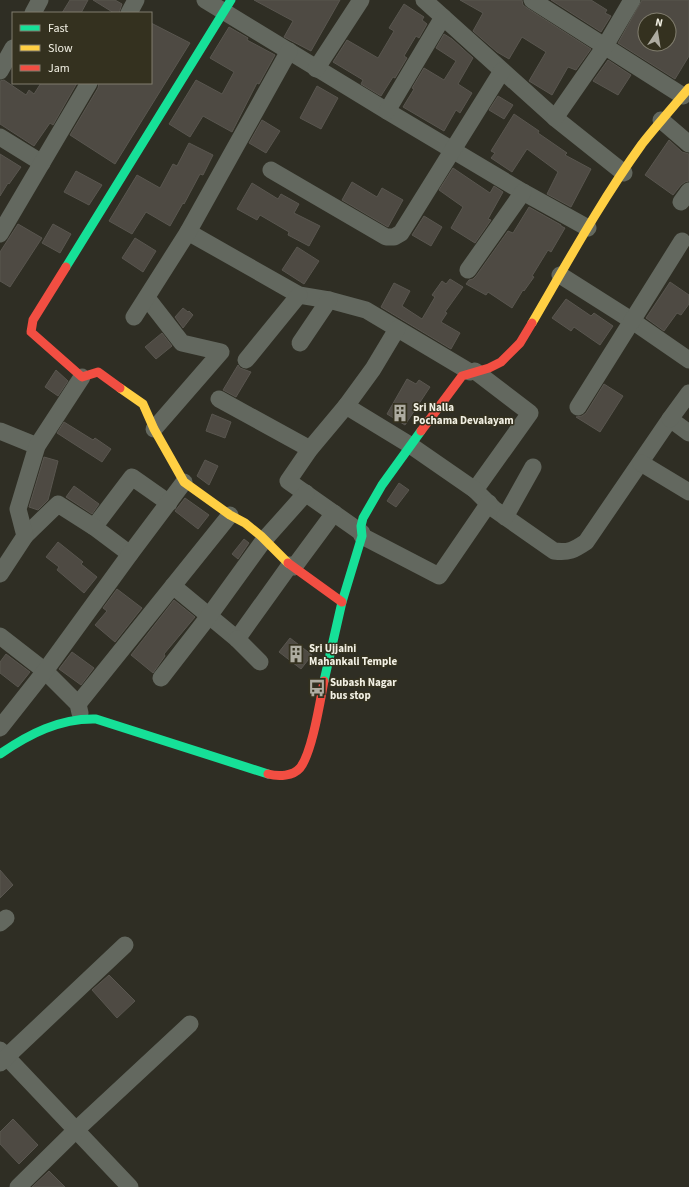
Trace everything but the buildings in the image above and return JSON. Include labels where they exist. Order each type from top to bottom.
[{"type":"street","points":[[34,12],[40,0]]},
{"type":"street","points":[[130,12],[136,0]]},
{"type":"street","points":[[205,0],[228,6],[316,69],[522,192],[588,228]]},
{"type":"street","points":[[316,69],[361,0]]},
{"type":"street","points":[[0,636],[45,671],[80,711],[96,719],[272,776],[284,776],[296,773],[304,764],[309,750],[342,602],[362,534],[361,526],[363,518],[382,485],[462,376],[499,364],[511,354],[524,338],[588,228],[624,173],[661,120],[686,92],[605,46],[532,0]]},
{"type":"street","points":[[555,118],[605,46],[632,0]]},
{"type":"street","points":[[82,377],[31,332],[33,320],[228,6]]},
{"type":"street","points":[[387,111],[434,6],[555,118],[624,173]]},
{"type":"street","points":[[0,72],[12,50]]},
{"type":"street","points":[[134,317],[188,232],[289,51]]},
{"type":"street","points":[[271,170],[386,237],[394,237],[401,233],[502,70]]},
{"type":"street","points":[[0,234],[88,84]]},
{"type":"street","points":[[661,120],[689,144]]},
{"type":"street","points":[[0,137],[42,164]]},
{"type":"street","points":[[468,270],[522,192]]},
{"type":"street","points":[[188,232],[299,296],[328,300],[366,310],[472,372],[530,413],[475,490]]},
{"type":"street","points":[[578,407],[631,320],[682,241]]},
{"type":"street","points":[[560,275],[631,320],[689,360]]},
{"type":"street","points":[[246,360],[299,296]]},
{"type":"street","points":[[147,298],[182,343],[221,352],[154,429]]},
{"type":"street","points":[[300,343],[328,300]]},
{"type":"street","points":[[397,329],[373,368],[346,406],[310,449],[288,481],[362,534],[439,576],[489,503]]},
{"type":"street","points":[[25,536],[18,509],[37,446],[82,377],[98,372],[143,404],[154,429],[184,482],[230,515],[236,517],[292,566],[342,602]]},
{"type":"street","points":[[346,406],[410,445],[475,490],[494,509],[554,551],[565,552],[574,550],[586,542],[689,393]]},
{"type":"street","points":[[219,399],[310,449]]},
{"type":"street","points":[[670,419],[689,433]]},
{"type":"street","points":[[0,431],[37,446]]},
{"type":"street","points":[[640,463],[689,492]]},
{"type":"street","points":[[506,517],[533,467]]},
{"type":"street","points":[[94,527],[132,477],[169,503]]},
{"type":"street","points":[[0,728],[45,671],[184,482]]},
{"type":"street","points":[[161,678],[209,616],[264,540],[306,493]]},
{"type":"street","points":[[0,574],[25,536],[58,504],[94,527],[130,554]]},
{"type":"street","points":[[237,639],[334,513]]},
{"type":"street","points":[[0,754],[25,737],[62,722],[80,711],[173,586],[230,515]]},
{"type":"street","points":[[173,586],[237,639],[260,662]]},
{"type":"street","points":[[125,945],[2,1057],[76,1130],[130,1187]]},
{"type":"street","points":[[18,1187],[76,1130],[190,1024]]},
{"type":"traffic: fast","points":[[66,267],[231,0]]},
{"type":"traffic: fast","points":[[324,681],[342,602],[362,536],[361,526],[363,518],[382,485],[421,431]]},
{"type":"traffic: fast","points":[[0,754],[22,740],[57,724],[83,719],[96,719],[268,774]]},
{"type":"traffic: slow","points":[[532,323],[612,188],[642,144],[689,88]]},
{"type":"traffic: slow","points":[[120,388],[143,404],[154,429],[184,482],[230,515],[245,523],[261,536],[288,563]]},
{"type":"traffic: jam","points":[[66,267],[33,320],[31,332],[82,377],[98,372],[120,388]]},
{"type":"traffic: jam","points":[[421,431],[462,376],[489,368],[501,362],[520,343],[532,323]]},
{"type":"traffic: jam","points":[[288,563],[342,602]]},
{"type":"traffic: jam","points":[[268,774],[286,775],[294,773],[300,768],[312,739],[324,681]]},
{"type":"place","name":"Sri Nalla Pochama Devalayam","points":[[400,413]]},
{"type":"place","name":"Sri Ujjaini Mahankali Temple","points":[[296,654]]},
{"type":"place","name":"Subash Nagar bus stop","points":[[317,688]]}]
